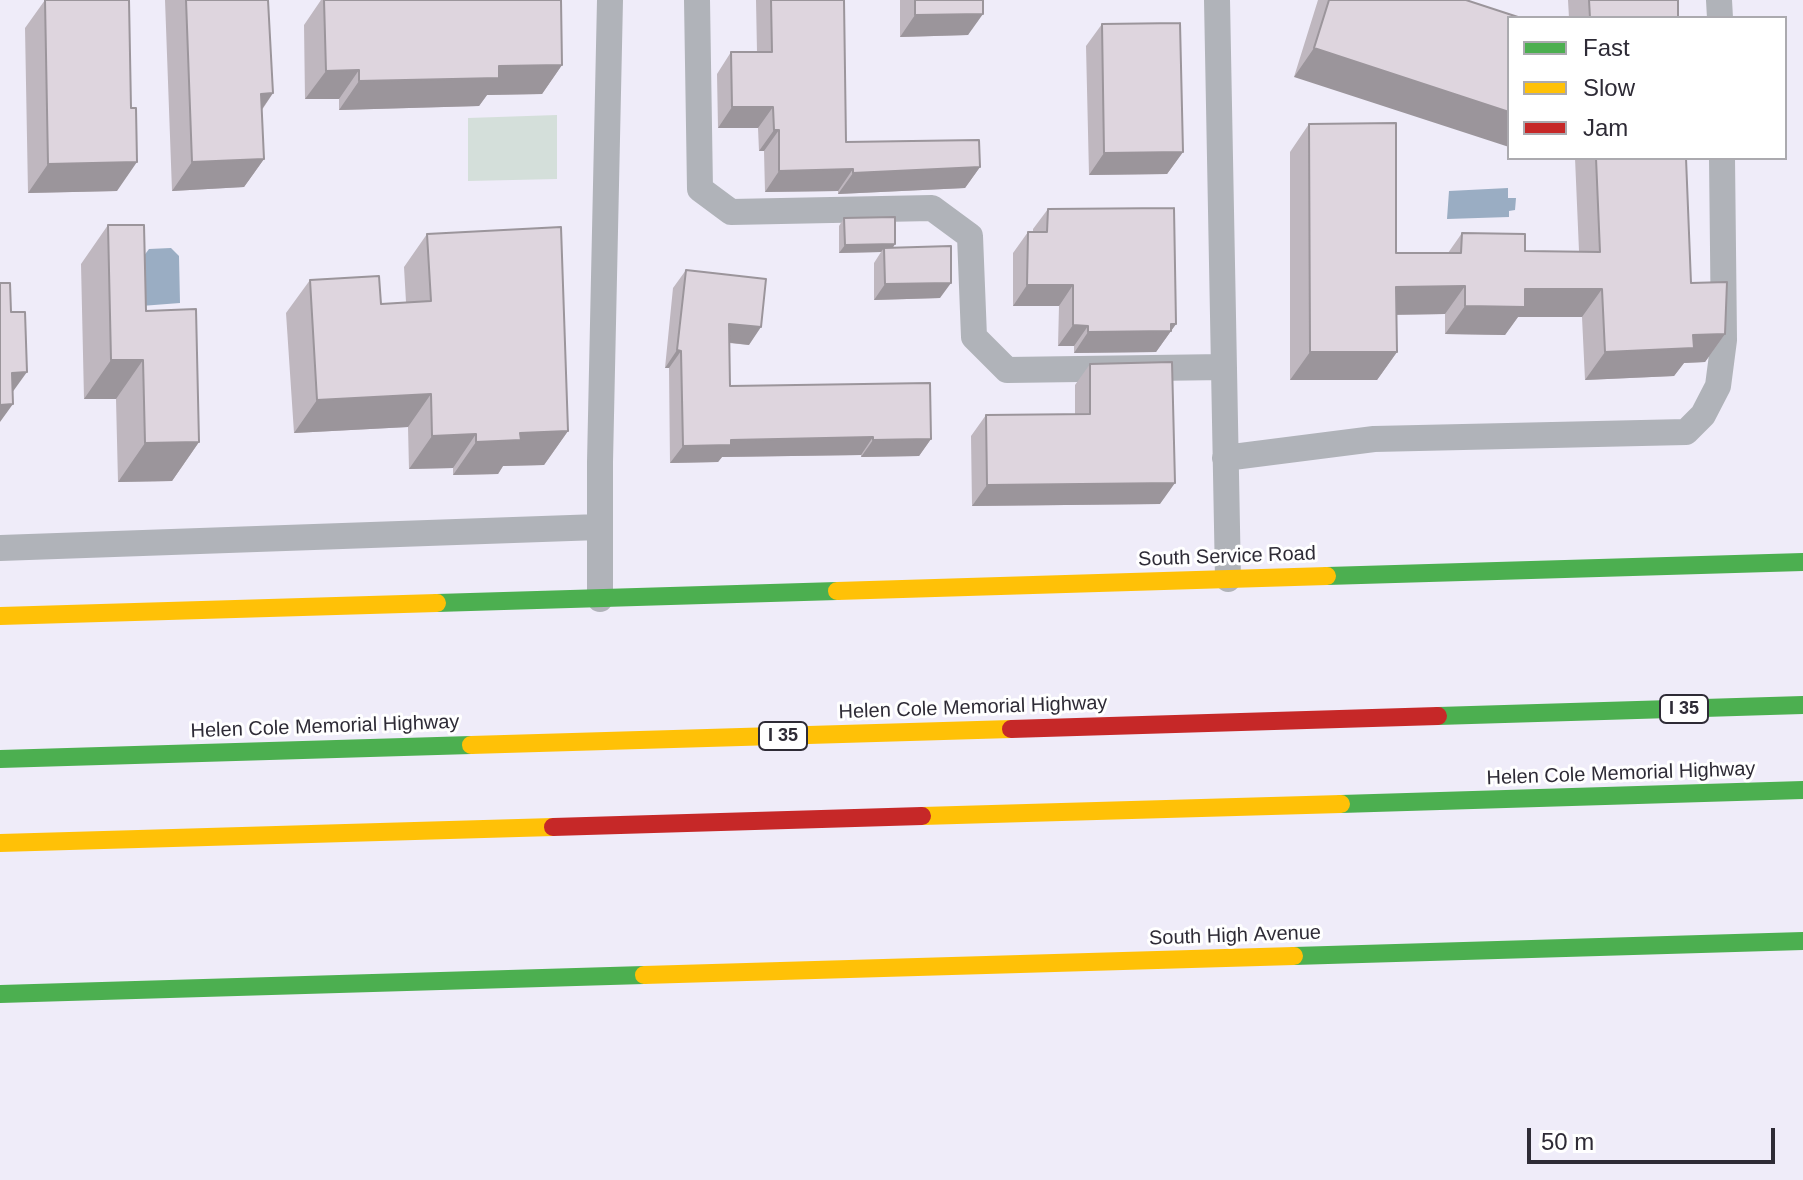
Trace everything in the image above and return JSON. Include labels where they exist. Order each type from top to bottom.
[{"type":"main road","name":"South Service Road","points":[[0,616],[1803,562]]},
{"type":"main road","name":"Helen Cole Memorial Highway","points":[[0,759],[1803,705]]},
{"type":"main road","name":"Helen Cole Memorial Highway","points":[[0,843],[1803,790]]},
{"type":"main road","name":"South High Avenue","points":[[0,994],[1803,941]]},
{"type":"street","points":[[600,599],[610,0]]},
{"type":"street","points":[[697,0],[700,189],[731,212],[932,208],[970,236],[974,337],[1007,370],[1224,367]]},
{"type":"street","points":[[1217,0],[1228,579]]},
{"type":"street","points":[[1225,458],[1374,439],[1686,432],[1703,415],[1718,386],[1722,355],[1722,160]]},
{"type":"street","points":[[0,548],[599,527]]},
{"type":"shaded area","points":[[557,115],[557,179],[468,181],[468,118]]},
{"type":"water","points":[[1508,188],[1508,198],[1516,198],[1515,210],[1509,211],[1509,217],[1447,219],[1449,191]]},
{"type":"water","points":[[171,248],[179,256],[180,303],[141,306],[143,257],[149,249]]},
{"type":"building","points":[[45,0],[129,0],[131,108],[136,108],[137,162],[48,164]]},
{"type":"building","points":[[186,0],[268,0],[273,93],[261,94],[264,159],[192,162]]},
{"type":"building","points":[[324,0],[561,0],[562,65],[499,66],[499,78],[359,81],[359,70],[326,71]]},
{"type":"building","points":[[771,0],[844,0],[846,142],[979,140],[980,167],[853,173],[853,169],[779,171],[779,130],[774,130],[773,107],[732,107],[731,52],[772,52]]},
{"type":"building","points":[[915,0],[983,0],[983,14],[915,15]]},
{"type":"building","points":[[1329,0],[1466,0],[1515,16],[1507,16],[1507,111],[1314,48]]},
{"type":"building","points":[[1589,0],[1678,0],[1678,16],[1590,16]]},
{"type":"building","points":[[1180,23],[1183,152],[1104,153],[1102,24]]},
{"type":"building","points":[[1396,123],[1396,253],[1461,253],[1462,233],[1525,234],[1525,251],[1600,252],[1596,160],[1686,160],[1691,283],[1727,282],[1725,334],[1693,335],[1694,348],[1605,352],[1602,289],[1525,289],[1525,307],[1465,306],[1465,286],[1396,287],[1397,352],[1310,352],[1309,124]]},
{"type":"building","points":[[1174,208],[1176,324],[1171,324],[1171,331],[1088,332],[1088,326],[1073,325],[1073,285],[1027,285],[1028,232],[1047,232],[1048,209]]},
{"type":"building","points":[[895,217],[895,244],[845,245],[844,218]]},
{"type":"building","points":[[108,225],[144,225],[146,311],[196,309],[199,442],[145,443],[143,360],[111,360]]},
{"type":"building","points":[[561,227],[568,431],[520,433],[521,440],[476,442],[476,434],[432,436],[431,394],[317,400],[310,280],[379,276],[381,304],[431,301],[427,234]]},
{"type":"building","points":[[951,246],[951,283],[885,284],[884,248]]},
{"type":"building","points":[[686,270],[766,279],[761,327],[729,324],[730,386],[930,383],[931,439],[731,440],[731,445],[683,446],[681,351],[677,350]]},
{"type":"building","points":[[0,283],[10,283],[11,312],[25,312],[27,372],[12,373],[13,404],[0,405]]},
{"type":"building","points":[[1172,362],[1175,483],[987,485],[986,415],[1090,414],[1090,364]]},
{"type":"traffic: fast","points":[[1327,576],[1803,562]]},
{"type":"traffic: fast","points":[[437,603],[837,591]]},
{"type":"traffic: fast","points":[[1438,716],[1803,705]]},
{"type":"traffic: fast","points":[[0,759],[471,745]]},
{"type":"traffic: fast","points":[[1341,804],[1803,790]]},
{"type":"traffic: fast","points":[[1294,956],[1803,941]]},
{"type":"traffic: fast","points":[[0,994],[644,975]]},
{"type":"traffic: slow","points":[[837,591],[1327,576]]},
{"type":"traffic: slow","points":[[0,616],[437,603]]},
{"type":"traffic: slow","points":[[471,745],[1011,729]]},
{"type":"traffic: slow","points":[[922,816],[1341,804]]},
{"type":"traffic: slow","points":[[0,843],[553,827]]},
{"type":"traffic: slow","points":[[644,975],[1294,956]]},
{"type":"traffic: jam","points":[[1011,729],[1438,716]]},
{"type":"traffic: jam","points":[[553,827],[922,816]]}]
